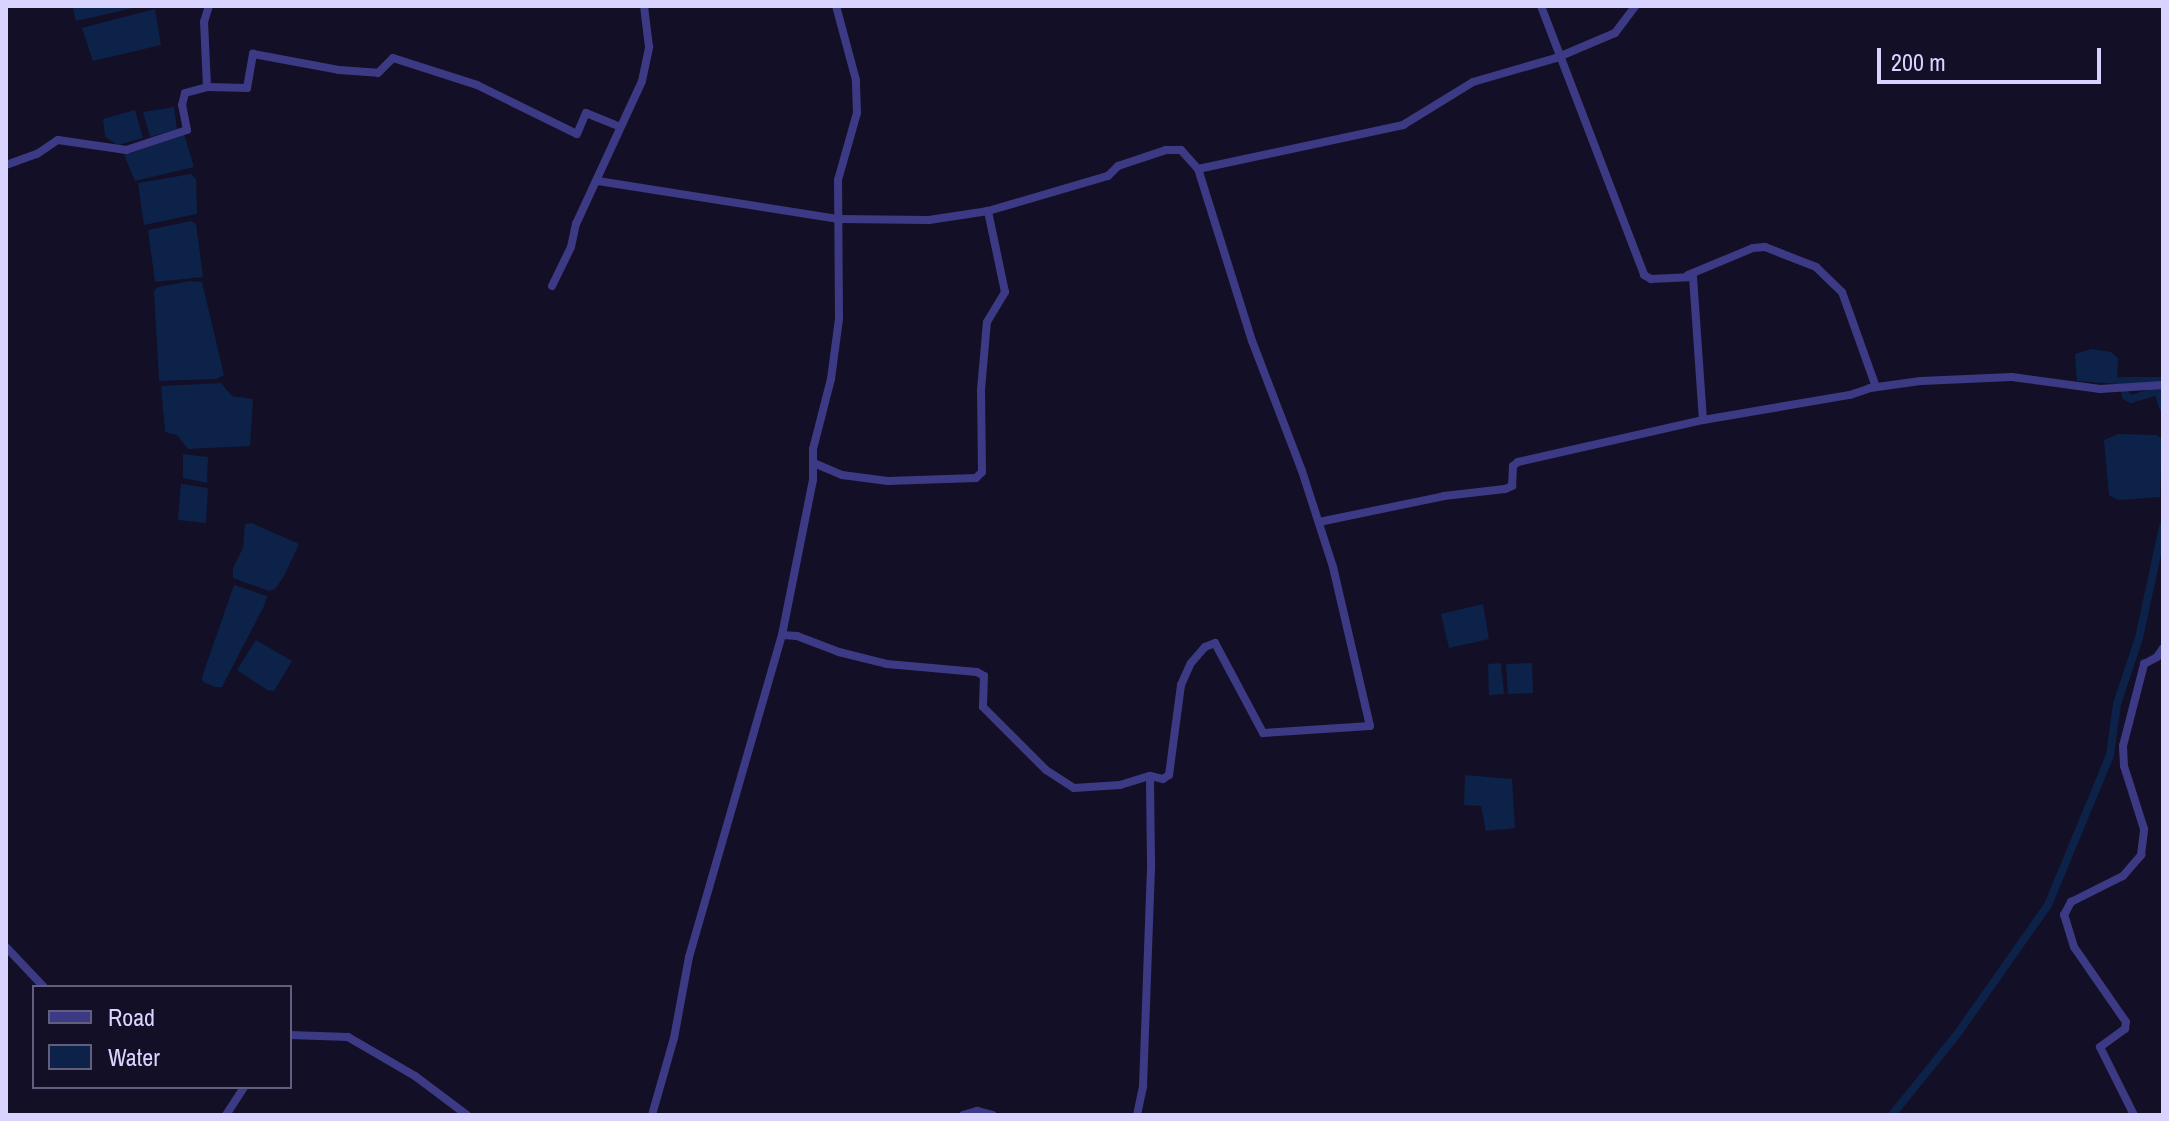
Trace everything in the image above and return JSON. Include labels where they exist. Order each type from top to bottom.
[{"type":"street","points":[[207,87],[204,22],[209,6]]},
{"type":"street","points":[[552,286],[642,81],[649,47],[644,6]]},
{"type":"street","points":[[652,1115],[674,1038],[689,957],[782,635],[816,464],[813,449],[831,379],[839,319],[838,180],[857,113],[856,80],[836,6]]},
{"type":"street","points":[[1541,6],[1644,275],[1651,279],[1688,275],[1753,248],[1765,247],[1816,267],[1842,292],[1876,387]]},
{"type":"street","points":[[1198,169],[1403,125],[1473,82],[1560,56],[1615,33],[1635,6]]},
{"type":"street","points":[[6,165],[37,154],[58,140],[126,150],[187,130],[182,105],[185,93],[207,87],[247,88],[253,54],[339,70],[378,73],[393,58],[477,85],[577,134],[586,113],[620,127]]},
{"type":"street","points":[[598,181],[839,219],[929,220],[988,211],[1108,176],[1118,166],[1166,150],[1181,150],[1198,169],[1252,341],[1319,522],[1333,567],[1370,726],[1263,733],[1215,643],[1205,647],[1191,663],[1181,685],[1169,775],[1163,779],[1150,776],[1120,785],[1074,788],[1062,784],[983,707],[984,676],[977,672],[887,664],[839,652],[797,636],[782,635]]},
{"type":"street","points":[[816,464],[842,475],[888,481],[976,478],[982,472],[981,390],[987,322],[1005,292],[988,211]]},
{"type":"street","points":[[1688,275],[1693,277],[1703,420]]},
{"type":"street","points":[[1319,522],[1444,496],[1505,489],[1512,486],[1513,466],[1518,462],[1703,420],[1850,395],[1876,387],[1921,381],[2012,377],[2126,388],[2163,385]]},
{"type":"street","points":[[2134,1115],[2100,1047],[2125,1029],[2126,1022],[2074,947],[2064,915],[2071,902],[2123,876],[2141,855],[2144,829],[2124,766],[2123,746],[2144,664],[2157,657],[2163,648]]},
{"type":"street","points":[[1137,1115],[1143,1086],[1151,863],[1150,776]]},
{"type":"street","points":[[6,947],[42,985]]},
{"type":"street","points":[[292,1035],[348,1037],[415,1076],[467,1115]]},
{"type":"street","points":[[226,1115],[243,1089]]},
{"type":"street","points":[[963,1115],[977,1111],[993,1115]]},
{"type":"water","points":[[72,6],[142,6],[76,21]]},
{"type":"water","points":[[155,9],[161,45],[93,61],[82,28]]},
{"type":"water","points":[[174,107],[177,129],[150,137],[143,112]]},
{"type":"water","points":[[135,110],[143,138],[118,145],[105,137],[103,119]]},
{"type":"water","points":[[184,134],[194,167],[135,181],[124,155]]},
{"type":"water","points":[[191,174],[196,179],[197,214],[144,225],[138,183]]},
{"type":"water","points":[[191,221],[196,224],[203,277],[155,282],[148,230]]},
{"type":"water","points":[[202,282],[224,375],[216,379],[159,381],[154,291],[158,287]]},
{"type":"water","points":[[2091,349],[2111,352],[2118,358],[2117,384],[2077,381],[2075,354]]},
{"type":"water","points":[[221,383],[232,396],[253,399],[250,446],[188,449],[177,435],[165,432],[161,386]]},
{"type":"water","points":[[2118,434],[2157,435],[2162,439],[2160,497],[2118,500],[2109,495],[2104,440]]},
{"type":"water","points":[[183,454],[208,457],[207,483],[183,478]]},
{"type":"water","points":[[181,484],[208,488],[206,523],[178,520]]},
{"type":"water","points":[[252,523],[299,544],[284,576],[275,589],[269,591],[233,578],[233,568],[243,548],[245,524]]},
{"type":"water","points":[[234,585],[267,596],[222,687],[215,687],[203,682],[202,677]]},
{"type":"water","points":[[1483,604],[1489,639],[1449,648],[1441,614]]},
{"type":"water","points":[[256,640],[292,661],[274,691],[267,690],[237,670]]},
{"type":"water","points":[[1501,663],[1504,694],[1489,695],[1488,664]]},
{"type":"water","points":[[1532,663],[1533,693],[1508,694],[1506,664]]},
{"type":"water","points":[[1465,775],[1512,779],[1515,828],[1486,831],[1481,806],[1464,805]]},
{"type":"waterway","points":[[2120,381],[2163,381]]},
{"type":"waterway","points":[[2123,381],[2126,396],[2131,399],[2158,391],[2163,407]]},
{"type":"waterway","points":[[1892,1115],[1958,1033],[2048,905],[2110,755],[2117,704],[2139,638],[2163,527]]}]
